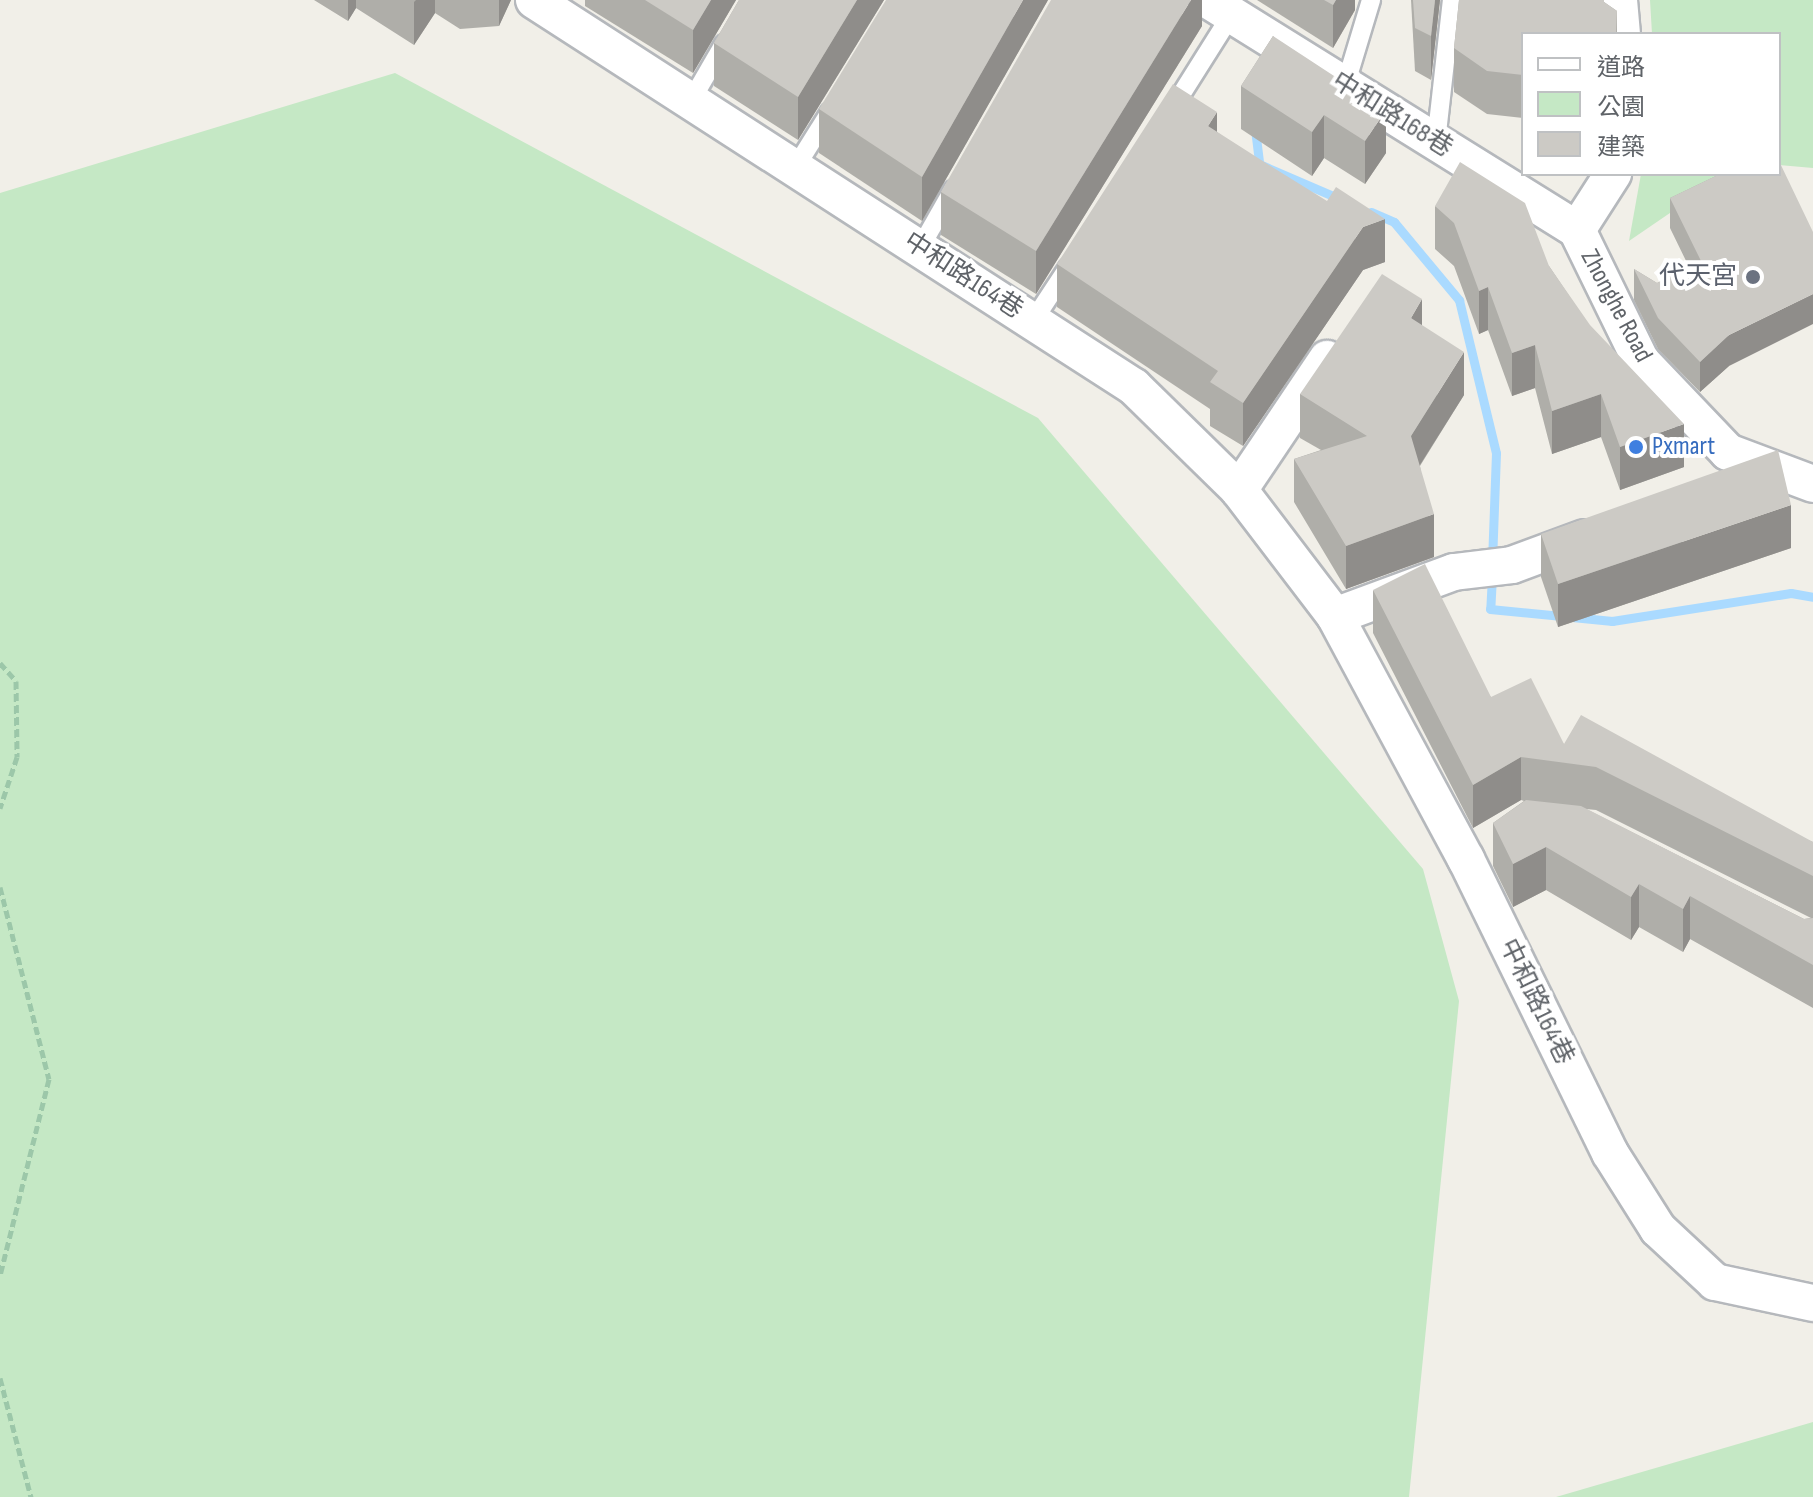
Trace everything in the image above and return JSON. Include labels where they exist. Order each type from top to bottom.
[{"type":"street","points":[[1619,0],[1622,32]]},
{"type":"street","name":"中和路164巷","points":[[552,5],[691,101],[1134,387],[1239,490],[1335,616],[1466,859],[1610,1153],[1658,1229],[1715,1282],[1813,1303]]},
{"type":"street","name":"中和路168巷","points":[[1227,5],[1577,230]]},
{"type":"street","points":[[1577,230],[1612,176]]},
{"type":"street","name":"Zhonghe Road","points":[[1577,230],[1641,361],[1728,452],[1768,471],[1813,484]]},
{"type":"street","points":[[1239,490],[1345,334]]},
{"type":"street","points":[[1725,487],[1768,471]]},
{"type":"street","points":[[1335,616],[1454,572],[1512,565],[1626,523]]},
{"type":"street","points":[[1466,859],[1499,836]]},
{"type":"lane","points":[[1346,83],[1371,0]]},
{"type":"lane","points":[[1436,142],[1452,0]]},
{"type":"lane","points":[[1161,128],[1227,5]]},
{"type":"lane","points":[[691,101],[735,25]]},
{"type":"lane","points":[[795,168],[843,91]]},
{"type":"lane","points":[[920,248],[967,165]]},
{"type":"lane","points":[[1033,321],[1084,244]]},
{"type":"path","points":[[0,663],[16,681],[17,757],[0,808]]},
{"type":"path","points":[[0,887],[49,1079],[0,1275]]},
{"type":"path","points":[[0,1378],[31,1497]]},
{"type":"green space","points":[[1650,0],[1813,0],[1813,168],[1781,165],[1781,32],[1652,32]]},
{"type":"green space","points":[[395,73],[1038,418],[1423,869],[1459,1001],[1409,1497],[0,1497],[0,193]]},
{"type":"green space","points":[[1641,176],[1724,176],[1629,241]]},
{"type":"green space","points":[[1813,1422],[1813,1497],[1556,1497]]},
{"type":"building","points":[[645,0],[711,0],[693,30]]},
{"type":"building","points":[[739,0],[857,0],[798,97],[714,43]]},
{"type":"building","points":[[886,0],[1023,0],[922,177],[819,109]]},
{"type":"building","points":[[1051,0],[1191,0],[1036,251],[941,192]]},
{"type":"building","points":[[1413,0],[1435,0],[1431,36],[1415,28]]},
{"type":"building","points":[[1459,0],[1604,0],[1617,11],[1616,32],[1521,32],[1521,75],[1487,71],[1454,48]]},
{"type":"building","points":[[1273,36],[1386,110],[1365,141],[1324,115],[1312,132],[1241,86]]},
{"type":"building","points":[[1173,84],[1217,112],[1208,126],[1269,165],[1327,201],[1336,187],[1385,219],[1363,227],[1243,403],[1210,382],[1218,371],[1057,264]]},
{"type":"building","points":[[1460,162],[1525,203],[1549,266],[1590,325],[1684,424],[1620,447],[1601,394],[1552,411],[1535,345],[1512,353],[1488,287],[1479,291],[1454,223],[1435,206]]},
{"type":"building","name":"代天宮","points":[[1781,165],[1813,232],[1813,294],[1729,335],[1700,362],[1658,318],[1634,269],[1657,283],[1701,261],[1670,198],[1716,176],[1781,176]]},
{"type":"building","points":[[1382,274],[1422,299],[1411,318],[1464,352],[1411,436],[1434,514],[1346,546],[1294,459],[1367,436],[1300,394]]},
{"type":"building","points":[[1778,450],[1791,505],[1558,584],[1541,534]]},
{"type":"building","points":[[1425,564],[1491,697],[1531,678],[1564,744],[1581,715],[1813,842],[1813,876],[1596,767],[1521,757],[1473,785],[1373,590]]},
{"type":"building","points":[[1526,800],[1581,806],[1804,919],[1813,918],[1813,965],[1690,896],[1683,909],[1639,884],[1631,897],[1546,847],[1513,864],[1493,823]]},
{"type":"waterway","points":[[1255,129],[1259,164],[1342,200]]},
{"type":"waterway","points":[[1371,212],[1394,222],[1459,300],[1496,453],[1492,561]]},
{"type":"waterway","points":[[1492,576],[1490,609],[1612,621],[1791,593],[1813,597]]},
{"type":"place","name":"代天宮","points":[[1753,277]]},
{"type":"place","name":"Pxmart","points":[[1636,447]]}]
